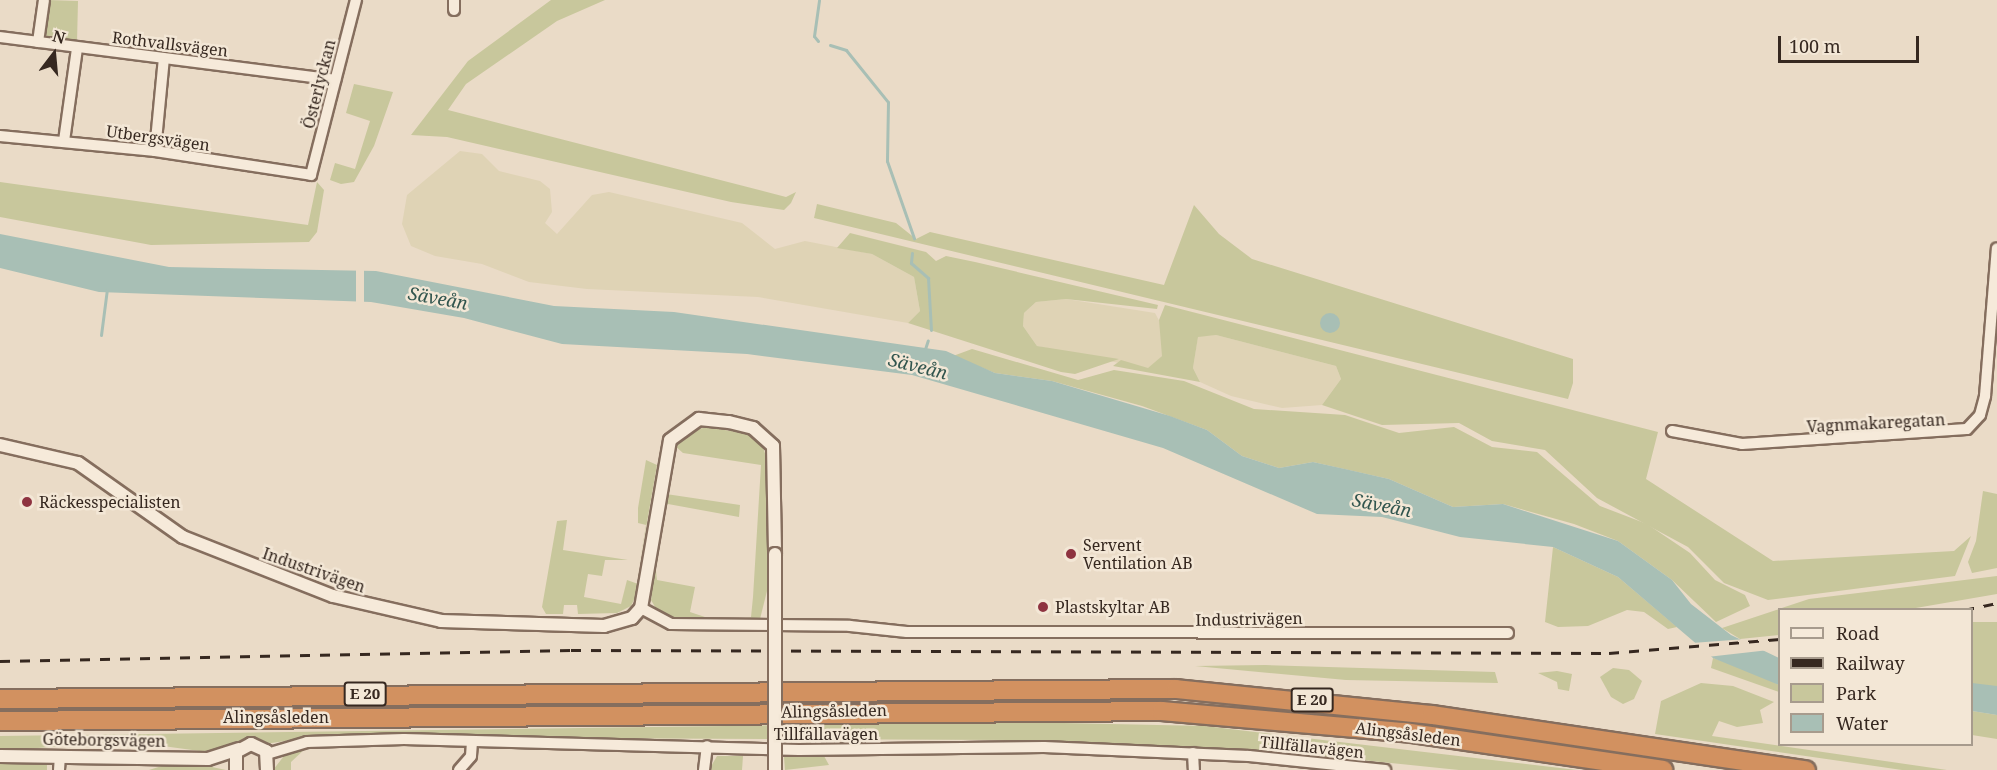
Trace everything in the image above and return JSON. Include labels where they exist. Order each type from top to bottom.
[{"type":"highway","name":"E 20","points":[[0,699],[1176,689],[1432,715],[1806,770]]},
{"type":"highway","name":"Alingsåsleden","points":[[0,721],[1161,711],[1404,732],[1664,770]]},
{"type":"street","points":[[38,42],[44,0]]},
{"type":"street","name":"Österlyckan","points":[[311,175],[356,0]]},
{"type":"street","name":"Rothvallsvägen","points":[[0,37],[335,80]]},
{"type":"street","points":[[64,141],[77,48]]},
{"type":"street","points":[[155,151],[164,58]]},
{"type":"street","name":"Utbergsvägen","points":[[0,136],[155,151],[311,175]]},
{"type":"street","name":"Vagnmakaregatan","points":[[1672,431],[1742,444],[1966,429],[1980,415],[1985,396],[1997,248]]},
{"type":"street","points":[[641,608],[667,448],[689,422],[742,424],[773,446],[775,770]]},
{"type":"street","name":"Industrivägen","points":[[0,445],[78,463],[183,537],[379,610],[441,621],[604,626],[621,623],[641,608],[670,624],[849,626],[907,632],[1508,633]]},
{"type":"street","name":"Tillfällavägen","points":[[267,754],[317,741],[472,741],[1193,753],[1385,770]]},
{"type":"street","points":[[459,770],[471,756],[472,741]]},
{"type":"street","points":[[235,770],[238,749],[254,744],[267,754],[268,769]]},
{"type":"street","points":[[704,770],[707,746]]},
{"type":"street","name":"Göteborgsvägen","points":[[0,756],[208,759],[238,749]]},
{"type":"street","points":[[1193,753],[1194,770]]},
{"type":"street","points":[[60,756],[60,770]]},
{"type":"street","name":"Göteborgsvägen","points":[[208,759],[235,770]]},
{"type":"shaded area","points":[[460,151],[482,154],[499,171],[540,181],[550,189],[552,212],[545,223],[557,234],[592,195],[609,192],[742,223],[775,249],[805,241],[872,254],[914,277],[920,311],[908,323],[758,297],[587,289],[529,282],[482,264],[435,256],[411,246],[402,224],[407,195]]},
{"type":"shaded area","points":[[1066,299],[1155,313],[1163,328],[1162,356],[1148,369],[1037,346],[1023,326],[1024,313],[1036,302]]},
{"type":"shaded area","points":[[1216,335],[1336,366],[1341,379],[1322,405],[1282,408],[1231,396],[1200,382],[1193,368],[1198,336]]},
{"type":"green space","points":[[47,0],[78,1],[77,42],[50,39],[43,32]]},
{"type":"green space","points":[[551,0],[605,0],[557,21],[466,84],[448,110],[786,197],[796,192],[791,203],[784,210],[731,202],[447,137],[411,135],[468,61]]},
{"type":"green space","points":[[354,84],[393,92],[374,146],[354,182],[341,184],[330,180],[335,163],[355,169],[370,121],[346,113]]},
{"type":"green space","points":[[0,182],[308,225],[317,182],[324,190],[317,232],[309,242],[151,245],[0,217]]},
{"type":"green space","points":[[817,204],[896,223],[916,239],[930,232],[1164,285],[1194,205],[1219,234],[1252,259],[1573,359],[1573,383],[1568,399],[814,218]]},
{"type":"green space","points":[[850,233],[926,252],[936,261],[946,256],[1158,305],[1157,309],[1066,299],[1036,302],[1024,313],[1023,326],[1037,346],[1119,359],[1075,374],[1061,372],[908,323],[920,311],[914,277],[872,254],[837,248]]},
{"type":"green space","points":[[1165,305],[1658,432],[1646,479],[1773,561],[1954,551],[1971,536],[1955,576],[1768,600],[1724,583],[1688,547],[1597,498],[1545,450],[1492,441],[1459,423],[1382,425],[1322,405],[1341,379],[1336,366],[1216,335],[1198,337],[1193,368],[1200,382],[1113,366],[1121,360],[1148,368],[1162,356],[1159,320]]},
{"type":"green space","points":[[972,349],[1078,380],[1114,370],[1184,381],[1254,409],[1345,415],[1399,433],[1454,427],[1492,447],[1537,452],[1600,506],[1647,524],[1690,553],[1715,580],[1745,595],[1750,606],[1716,622],[1672,580],[1618,541],[1574,524],[1503,504],[1453,507],[1389,479],[1313,462],[1279,468],[1242,456],[1207,430],[1142,406],[1052,381],[995,373],[953,356]]},
{"type":"green space","points":[[707,427],[749,434],[763,447],[767,460],[770,579],[760,619],[746,617],[751,617],[753,597],[761,465],[683,453],[675,446],[691,431]]},
{"type":"green space","points":[[646,460],[657,465],[639,568],[646,525],[638,523],[638,508]]},
{"type":"green space","points":[[1983,491],[1997,494],[1997,568],[1972,573],[1968,562],[1976,541]]},
{"type":"green space","points":[[666,494],[740,505],[739,517],[668,504],[663,510]]},
{"type":"green space","points":[[567,520],[563,550],[628,560],[605,560],[602,576],[588,574],[584,597],[621,604],[627,580],[641,585],[631,606],[617,613],[578,614],[577,605],[564,605],[563,614],[546,614],[542,607],[557,521]]},
{"type":"green space","points":[[1553,547],[1618,577],[1677,627],[1668,629],[1644,612],[1627,610],[1588,626],[1558,627],[1545,622]]},
{"type":"green space","points":[[655,562],[657,580],[695,587],[690,612],[708,618],[661,617],[651,600]]},
{"type":"green space","points":[[1997,576],[1997,594],[1916,608],[1782,608],[1809,599]]},
{"type":"green space","points":[[1778,609],[1778,635],[1740,639],[1722,628]]},
{"type":"green space","points":[[1973,622],[1997,622],[1997,686],[1973,686]]},
{"type":"green space","points":[[1713,658],[1751,670],[1778,684],[1778,692],[1711,668]]},
{"type":"green space","points":[[1265,665],[1495,672],[1498,683],[1346,680],[1195,666]]},
{"type":"green space","points":[[1613,668],[1629,670],[1642,681],[1634,699],[1623,704],[1611,697],[1600,677]]},
{"type":"green space","points":[[1557,671],[1572,674],[1569,691],[1558,689],[1557,682],[1538,673]]},
{"type":"green space","points":[[1701,683],[1733,686],[1774,702],[1760,710],[1763,723],[1737,727],[1719,721],[1712,736],[1947,770],[1902,770],[1655,734],[1661,701]]},
{"type":"green space","points":[[1973,711],[1997,715],[1997,739],[1973,735]]},
{"type":"green space","points":[[1014,722],[1205,726],[1577,770],[1459,770],[1284,752],[1013,740],[312,737],[265,744],[251,739],[207,752],[126,741],[0,751],[0,736]]},
{"type":"green space","points":[[306,748],[291,762],[291,770],[273,770],[284,756]]},
{"type":"green space","points":[[717,756],[743,756],[742,770],[709,770]]},
{"type":"green space","points":[[824,756],[829,765],[785,770],[784,757]]},
{"type":"green space","points":[[0,761],[47,761],[47,770],[0,770]]},
{"type":"green space","points":[[168,764],[198,764],[226,770],[149,770]]},
{"type":"water","name":"Säveån","points":[[0,234],[169,267],[376,271],[554,306],[674,312],[946,351],[995,373],[1052,381],[1170,416],[1207,430],[1242,456],[1279,468],[1313,462],[1389,479],[1453,507],[1503,504],[1618,541],[1672,580],[1691,604],[1731,635],[1778,658],[1778,685],[1713,658],[1618,577],[1553,547],[1460,537],[1382,517],[1317,514],[1163,448],[912,375],[747,354],[562,344],[464,318],[371,302],[99,292],[0,268]]},
{"type":"water","points":[[1330,313],[1337,316],[1340,323],[1337,330],[1330,333],[1323,330],[1320,323],[1323,316]]},
{"type":"water","points":[[1973,683],[1997,686],[1997,715],[1973,711]]},
{"type":"pier","points":[[356,266],[364,266],[364,304],[356,304]]},
{"type":"pier","points":[[1746,639],[1769,650],[1707,657],[1692,643]]},
{"type":"waterway","points":[[818,41],[814,36],[819,0]]},
{"type":"waterway","points":[[830,45],[846,50],[888,102],[887,161],[914,238]]},
{"type":"waterway","points":[[912,253],[911,263],[928,278],[931,330]]},
{"type":"waterway","points":[[101,335],[107,289]]},
{"type":"waterway","name":"Säveån","points":[[925,349],[928,340]]},
{"type":"railway","points":[[1973,608],[1997,603]]},
{"type":"railway","points":[[0,661],[571,650],[1609,653],[1778,639]]},
{"type":"place","name":"Räckesspecialisten","points":[[27,502]]},
{"type":"place","name":"Servent Ventilation AB","points":[[1071,554]]},
{"type":"place","name":"Plastskyltar AB","points":[[1043,607]]}]
